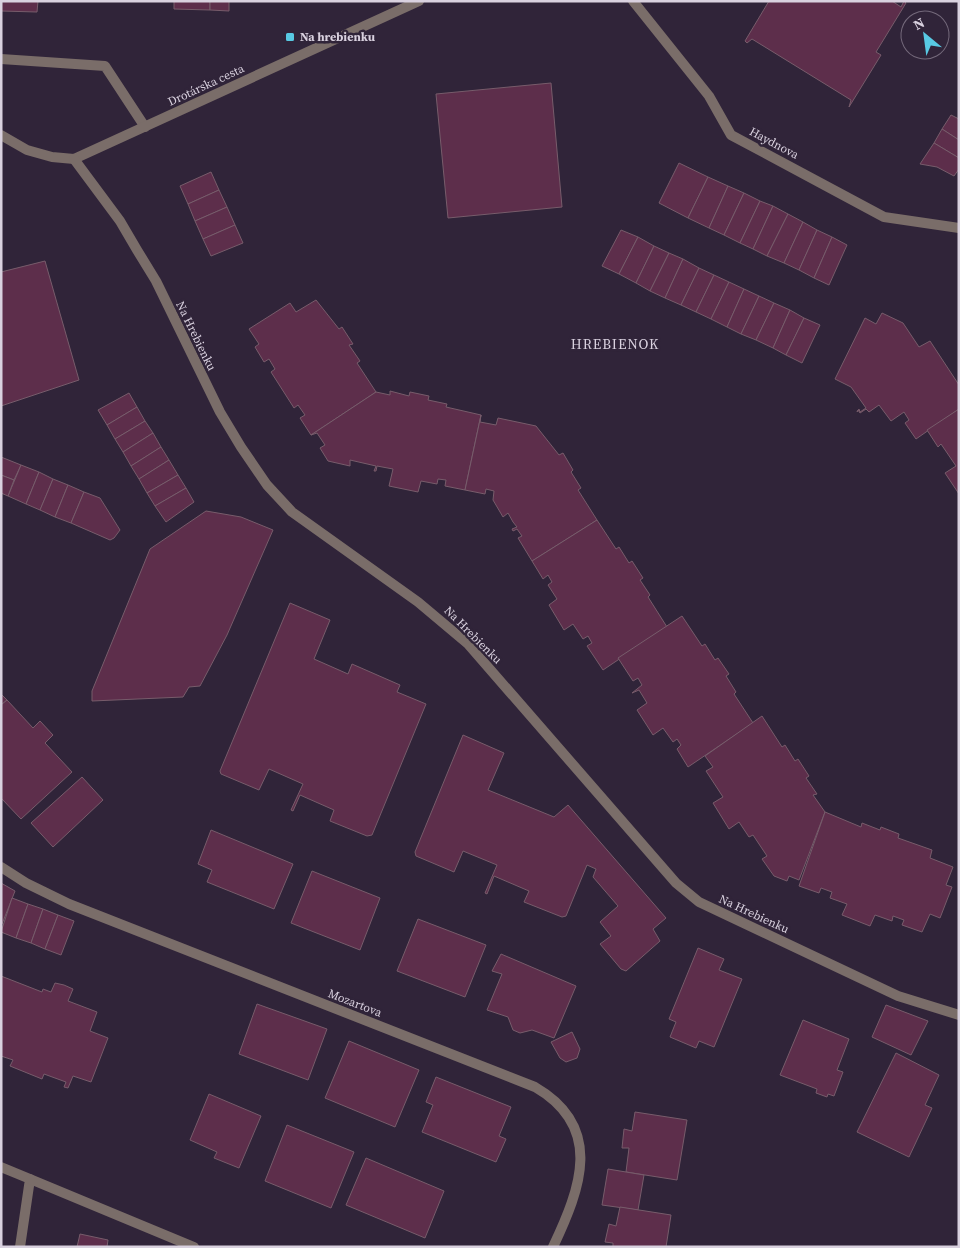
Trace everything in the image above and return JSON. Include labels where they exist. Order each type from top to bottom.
[{"type":"street","name":"Drotárska cesta","points":[[74,160],[418,1]]},
{"type":"street","name":"Haydnova","points":[[633,1],[709,96],[730,135],[884,217],[959,228]]},
{"type":"street","points":[[1,59],[105,66],[145,127]]},
{"type":"street","points":[[1,135],[27,150],[52,157],[74,160]]},
{"type":"street","name":"Na Hrebienku","points":[[74,160],[120,221],[138,250],[156,281],[220,412],[267,485],[292,512],[430,610],[468,644],[676,883],[699,902],[898,996],[959,1015]]},
{"type":"street","name":"Mozartova","points":[[1,867],[26,883],[69,904],[535,1087],[555,1100],[564,1109],[573,1127],[581,1160],[579,1185],[553,1247]]},
{"type":"street","points":[[1,1167],[194,1247]]},
{"type":"street","points":[[20,1247],[30,1178]]},
{"type":"building","points":[[1,1],[38,1],[37,12],[1,11]]},
{"type":"building","points":[[174,1],[210,1],[210,10],[174,9]]},
{"type":"building","points":[[210,1],[229,1],[229,11],[210,10]]},
{"type":"building","points":[[769,1],[892,1],[901,7],[904,1],[906,3],[876,52],[881,55],[849,107],[851,100],[752,39],[747,43],[745,41]]},
{"type":"building","points":[[551,83],[562,207],[448,218],[436,94]]},
{"type":"building","points":[[951,115],[959,119],[959,140],[942,129]]},
{"type":"building","points":[[942,129],[959,140],[959,158],[934,143]]},
{"type":"building","points":[[934,143],[959,158],[959,169],[954,176],[937,167],[920,164]]},
{"type":"building","points":[[679,163],[708,177],[688,218],[659,203]]},
{"type":"building","points":[[211,172],[219,190],[188,204],[180,186]]},
{"type":"building","points":[[708,177],[728,186],[709,228],[688,218]]},
{"type":"building","points":[[728,186],[744,193],[724,235],[709,228]]},
{"type":"building","points":[[219,190],[227,207],[195,221],[188,204]]},
{"type":"building","points":[[744,193],[760,201],[740,243],[724,235]]},
{"type":"building","points":[[760,201],[773,206],[753,249],[740,243]]},
{"type":"building","points":[[773,206],[788,214],[767,256],[753,249]]},
{"type":"building","points":[[227,207],[235,225],[203,239],[195,221]]},
{"type":"building","points":[[788,214],[803,222],[784,263],[767,256]]},
{"type":"building","points":[[803,222],[817,230],[799,270],[784,263]]},
{"type":"building","points":[[235,225],[243,243],[211,256],[203,239]]},
{"type":"building","points":[[621,230],[638,237],[619,274],[602,266]]},
{"type":"building","points":[[817,230],[832,237],[814,278],[799,270]]},
{"type":"building","points":[[638,237],[654,246],[636,283],[619,274]]},
{"type":"building","points":[[832,237],[847,245],[829,285],[814,278]]},
{"type":"building","points":[[654,246],[669,253],[650,291],[636,283]]},
{"type":"building","points":[[669,253],[683,259],[665,298],[650,291]]},
{"type":"building","points":[[683,259],[699,268],[681,305],[665,298]]},
{"type":"building","points":[[45,261],[79,380],[1,406],[1,272]]},
{"type":"building","points":[[699,268],[714,275],[696,312],[681,305]]},
{"type":"building","points":[[714,275],[729,282],[711,319],[696,312]]},
{"type":"building","points":[[729,282],[744,289],[727,327],[711,319]]},
{"type":"building","points":[[744,289],[759,296],[741,334],[727,327]]},
{"type":"building","points":[[759,296],[774,303],[756,340],[741,334]]},
{"type":"building","points":[[316,300],[339,329],[342,327],[353,344],[349,345],[360,361],[357,363],[376,392],[311,435],[300,418],[305,415],[298,405],[294,408],[271,372],[275,369],[269,359],[264,362],[255,347],[259,344],[249,329],[290,303],[296,312]]},
{"type":"building","points":[[774,303],[790,310],[773,348],[756,340]]},
{"type":"building","points":[[790,310],[804,318],[786,355],[773,348]]},
{"type":"building","points":[[882,313],[903,323],[919,347],[930,341],[959,385],[959,409],[916,439],[905,423],[909,420],[904,412],[891,421],[879,405],[869,412],[866,409],[860,413],[858,410],[860,412],[866,408],[851,387],[835,379],[865,318],[876,324]]},
{"type":"building","points":[[804,318],[820,325],[802,363],[786,355]]},
{"type":"building","points":[[390,391],[409,396],[410,392],[429,396],[428,400],[447,404],[446,407],[481,415],[465,490],[445,486],[446,480],[438,479],[437,484],[421,481],[418,492],[389,486],[393,469],[377,466],[376,471],[374,471],[376,466],[350,460],[350,466],[328,461],[320,448],[325,445],[317,433],[311,435],[376,392],[390,395]]},
{"type":"building","points":[[129,393],[137,407],[107,425],[98,410]]},
{"type":"building","points":[[137,407],[145,421],[115,439],[107,425]]},
{"type":"building","points":[[959,409],[959,494],[945,473],[956,466],[941,444],[938,447],[927,430]]},
{"type":"building","points":[[481,415],[480,422],[496,425],[498,418],[536,426],[559,455],[563,453],[573,470],[571,472],[581,488],[578,490],[597,520],[532,561],[518,538],[522,536],[517,529],[513,531],[512,529],[517,527],[508,513],[503,517],[493,500],[494,491],[486,489],[485,494],[465,490]]},
{"type":"building","points":[[145,421],[153,433],[123,452],[115,439]]},
{"type":"building","points":[[153,433],[161,447],[131,466],[123,452]]},
{"type":"building","points":[[161,447],[169,460],[139,479],[131,466]]},
{"type":"building","points":[[1,457],[21,465],[14,480],[1,475]]},
{"type":"building","points":[[169,460],[178,475],[147,493],[139,479]]},
{"type":"building","points":[[21,465],[39,472],[26,504],[8,496]]},
{"type":"building","points":[[39,472],[53,479],[40,510],[26,504]]},
{"type":"building","points":[[1,475],[14,480],[8,496],[1,493]]},
{"type":"building","points":[[178,475],[186,488],[155,506],[147,493]]},
{"type":"building","points":[[53,479],[68,485],[55,517],[40,510]]},
{"type":"building","points":[[68,485],[84,492],[71,523],[55,517]]},
{"type":"building","points":[[186,488],[194,502],[166,522],[155,506]]},
{"type":"building","points":[[84,492],[100,498],[120,530],[114,538],[110,540],[71,523]]},
{"type":"building","points":[[206,511],[241,517],[273,530],[227,635],[200,686],[189,687],[183,697],[92,701],[92,691],[150,549]]},
{"type":"building","points":[[597,520],[616,549],[619,547],[629,563],[632,561],[643,578],[640,580],[650,595],[648,597],[667,627],[603,670],[587,646],[592,643],[588,636],[583,639],[573,624],[564,630],[549,605],[557,599],[548,585],[552,582],[548,575],[543,579],[532,561]]},
{"type":"building","points":[[290,603],[330,620],[314,659],[348,674],[352,664],[400,685],[397,692],[426,704],[372,835],[367,836],[330,821],[334,810],[300,795],[293,811],[291,810],[303,784],[269,769],[259,790],[221,774],[220,771]]},
{"type":"building","points":[[682,616],[702,646],[705,644],[715,660],[718,658],[729,674],[726,676],[736,692],[734,694],[753,723],[688,767],[677,749],[681,745],[677,739],[673,742],[663,728],[653,735],[637,710],[647,703],[639,690],[632,693],[642,685],[638,678],[633,681],[618,658]]},
{"type":"building","points":[[1,694],[7,700],[1,705]]},
{"type":"building","points":[[7,700],[33,728],[40,721],[53,735],[45,743],[72,772],[21,819],[1,798],[1,705]]},
{"type":"building","points":[[762,716],[782,747],[785,745],[795,761],[798,759],[809,776],[806,778],[817,794],[813,795],[825,812],[799,880],[789,876],[787,881],[774,876],[762,859],[767,856],[753,835],[749,837],[739,822],[729,829],[713,803],[723,797],[706,771],[713,767],[705,756]]},
{"type":"building","points":[[463,735],[504,753],[488,790],[554,817],[568,805],[666,918],[653,929],[660,941],[626,971],[621,969],[600,944],[611,936],[600,922],[618,906],[593,877],[596,869],[587,865],[566,916],[562,917],[524,902],[529,891],[494,876],[487,894],[485,893],[497,865],[463,851],[454,872],[416,856],[415,852]]},
{"type":"building","points":[[82,777],[103,800],[53,847],[31,823]]},
{"type":"building","points":[[825,812],[861,827],[862,823],[880,830],[881,827],[899,834],[898,838],[932,850],[930,858],[953,867],[946,885],[952,887],[940,918],[930,914],[922,932],[902,925],[904,920],[893,916],[892,921],[875,915],[870,926],[842,915],[847,904],[830,898],[832,892],[821,888],[819,893],[799,886]]},
{"type":"building","points":[[211,830],[293,864],[274,909],[207,882],[212,870],[198,864]]},
{"type":"building","points":[[312,871],[380,898],[360,950],[291,923]]},
{"type":"building","points":[[1,883],[15,891],[2,924],[1,923]]},
{"type":"building","points":[[12,898],[28,904],[16,938],[1,932]]},
{"type":"building","points":[[28,904],[43,909],[31,943],[16,938]]},
{"type":"building","points":[[43,909],[58,915],[45,949],[31,943]]},
{"type":"building","points":[[58,915],[74,921],[61,955],[45,949]]},
{"type":"building","points":[[418,919],[486,945],[465,997],[397,971]]},
{"type":"building","points":[[698,948],[724,959],[719,970],[742,979],[714,1047],[699,1041],[696,1048],[670,1037],[676,1022],[669,1019]]},
{"type":"building","points":[[501,954],[576,986],[554,1038],[532,1030],[520,1033],[513,1030],[508,1017],[487,1010],[502,974],[492,971]]},
{"type":"building","points":[[1,976],[42,992],[43,989],[51,992],[55,983],[64,985],[73,989],[68,1001],[97,1012],[90,1031],[108,1038],[91,1082],[73,1076],[68,1088],[64,1087],[66,1082],[44,1074],[42,1079],[10,1066],[13,1060],[1,1056]]},
{"type":"building","points":[[257,1004],[327,1029],[308,1080],[239,1054]]},
{"type":"building","points":[[886,1005],[928,1021],[911,1055],[872,1037]]},
{"type":"building","points":[[803,1020],[849,1039],[837,1070],[843,1072],[834,1096],[828,1094],[827,1097],[816,1093],[817,1089],[780,1075]]},
{"type":"building","points":[[572,1032],[580,1049],[577,1058],[566,1062],[560,1058],[551,1042]]},
{"type":"building","points":[[349,1041],[419,1070],[395,1127],[325,1098]]},
{"type":"building","points":[[896,1053],[939,1075],[925,1105],[932,1108],[909,1157],[857,1132]]},
{"type":"building","points":[[436,1077],[511,1107],[499,1136],[506,1139],[496,1162],[422,1132],[433,1105],[426,1102]]},
{"type":"building","points":[[209,1094],[261,1116],[239,1168],[214,1158],[217,1152],[190,1140]]},
{"type":"building","points":[[635,1112],[687,1120],[677,1180],[626,1172],[629,1148],[622,1148],[624,1129],[632,1131]]},
{"type":"building","points":[[287,1125],[354,1152],[331,1208],[265,1181]]},
{"type":"building","points":[[366,1158],[444,1191],[425,1238],[346,1205]]},
{"type":"building","points":[[608,1169],[644,1175],[638,1210],[602,1205]]},
{"type":"building","points":[[620,1207],[671,1215],[666,1247],[613,1247],[613,1243],[605,1242],[609,1224],[616,1226]]},
{"type":"building","points":[[80,1234],[108,1240],[107,1247],[77,1247]]},
{"type":"place","name":"Na hrebienku","points":[[290,37]]},
{"type":"district","name":"HREBIENOK","points":[[615,344]]}]
